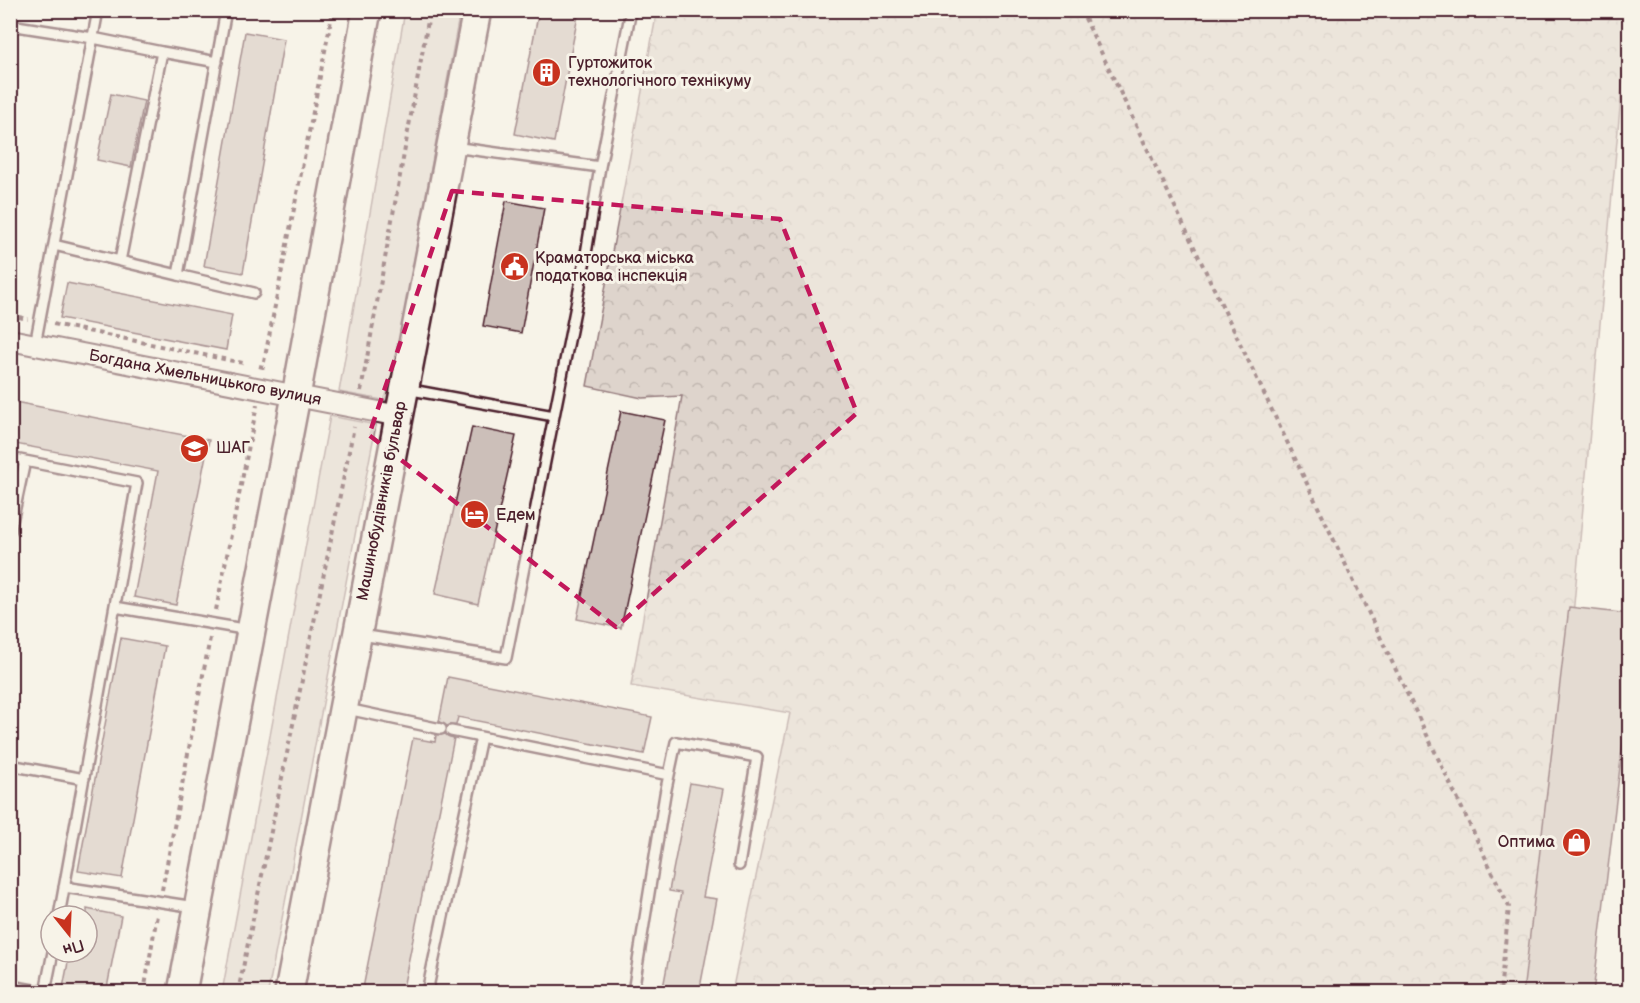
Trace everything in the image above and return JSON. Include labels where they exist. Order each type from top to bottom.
[{"type":"street","points":[[182,993],[367,10]]},
{"type":"street","name":"Машинобудівників бульвар","points":[[288,993],[477,10]]},
{"type":"street","name":"Богдана Хмельницького вулиця","points":[[10,340],[399,416]]},
{"type":"lane","points":[[34,345],[98,10]]},
{"type":"lane","points":[[177,276],[226,10]]},
{"type":"lane","points":[[357,634],[506,658],[585,260],[600,167],[631,10]]},
{"type":"lane","points":[[10,25],[93,38],[217,62]]},
{"type":"lane","points":[[120,261],[162,51]]},
{"type":"lane","points":[[450,147],[600,167]]},
{"type":"lane","points":[[54,245],[254,293]]},
{"type":"lane","points":[[404,389],[554,416]]},
{"type":"lane","points":[[10,458],[137,483],[61,904]]},
{"type":"lane","points":[[10,531],[25,461]]},
{"type":"lane","points":[[115,607],[251,630]]},
{"type":"lane","points":[[343,708],[669,775]]},
{"type":"lane","points":[[427,993],[481,737]]},
{"type":"lane","points":[[633,993],[676,742],[757,757],[739,865]]},
{"type":"lane","points":[[10,765],[84,779]]},
{"type":"lane","points":[[64,887],[198,908]]},
{"type":"lane","points":[[10,986],[45,992],[50,964]]},
{"type":"path","points":[[10,315],[263,367],[333,10]]},
{"type":"path","points":[[238,993],[358,407],[430,10]]},
{"type":"path","points":[[1081,10],[1509,908],[1500,993]]},
{"type":"path","points":[[144,993],[159,902],[257,405]]},
{"type":"highlighted area","points":[[452,191],[780,219],[857,413],[616,627],[369,435]]},
{"type":"green space","points":[[405,11],[460,11],[388,401],[339,392]]},
{"type":"green space","points":[[657,11],[1629,11],[1538,992],[732,992],[790,713],[631,686],[682,396],[642,398],[587,386]]},
{"type":"green space","points":[[330,416],[376,425],[268,992],[222,992]]},
{"type":"building","name":"Гуртожиток технологічного технікуму","points":[[539,10],[579,10],[554,142],[515,134]]},
{"type":"building","points":[[245,32],[284,39],[243,273],[204,266]]},
{"type":"building","points":[[111,94],[144,101],[131,167],[97,160]]},
{"type":"building","name":"Краматорська міська податкова інспекція","points":[[506,201],[544,208],[521,333],[483,326]]},
{"type":"building","points":[[67,283],[232,315],[226,350],[60,318]]},
{"type":"building","points":[[10,401],[209,440],[176,605],[134,597],[158,471],[10,443]]},
{"type":"building","points":[[621,411],[665,420],[621,628],[577,619]]},
{"type":"building","name":"Едем","points":[[472,427],[516,436],[478,604],[435,594]]},
{"type":"building","name":"Оптима","points":[[1569,607],[1629,614],[1629,692],[1593,993],[1523,993]]},
{"type":"building","points":[[121,638],[165,646],[122,878],[78,871]]},
{"type":"building","points":[[448,677],[652,717],[644,754],[458,717],[456,725],[447,726],[439,722]]},
{"type":"building","points":[[445,734],[454,738],[402,993],[362,993],[413,738],[435,742],[436,735]]},
{"type":"building","points":[[690,783],[724,789],[703,897],[717,899],[699,993],[662,993],[681,893],[669,891]]},
{"type":"building","points":[[99,911],[121,916],[106,993],[62,993],[68,964],[99,964]]},
{"type":"place","name":"Гуртожиток технологічного технікуму","points":[[547,72]]},
{"type":"place","name":"Краматорська міська податкова інспекція","points":[[514,267]]},
{"type":"place","name":"ШАГ","points":[[195,448]]},
{"type":"place","name":"Едем","points":[[475,515]]},
{"type":"place","name":"Оптима","points":[[1576,842]]}]
